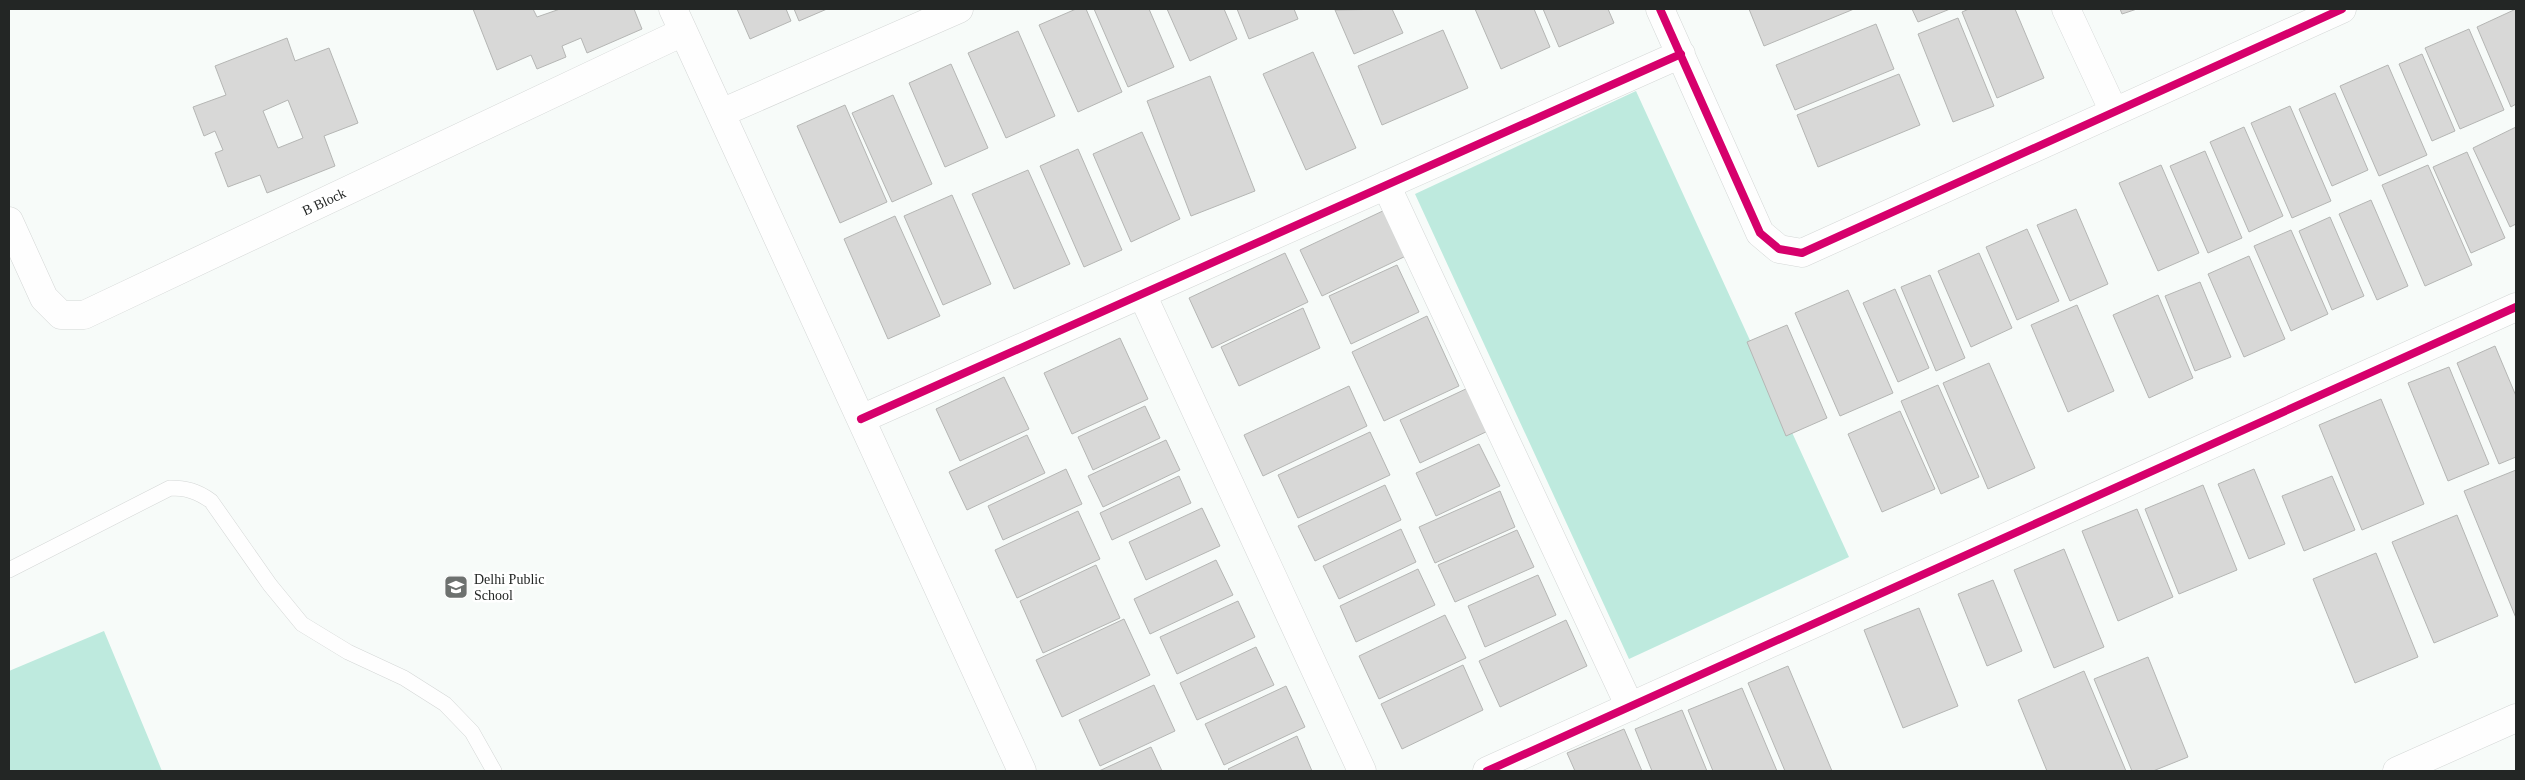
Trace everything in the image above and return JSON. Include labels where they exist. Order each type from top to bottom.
[{"type":"street","points":[[720,113],[959,9]]},
{"type":"street","points":[[1660,9],[1760,233],[1779,248],[1802,253],[2342,9]]},
{"type":"street","points":[[2066,9],[2114,112]]},
{"type":"street","points":[[678,20],[1022,771]]},
{"type":"street","name":"B Block","points":[[9,221],[44,298],[61,315],[84,315],[678,20]]},
{"type":"street","points":[[861,419],[1681,54]]},
{"type":"street","points":[[1386,185],[1630,707]]},
{"type":"street","points":[[1142,294],[1362,771]]},
{"type":"street","points":[[1487,771],[2516,307]]},
{"type":"street","points":[[2397,771],[2516,718]]},
{"type":"lane","points":[[9,570],[170,488],[186,488],[199,493],[211,501],[270,586],[302,624],[348,652],[404,678],[445,704],[472,732],[494,771]]},
{"type":"green space","points":[[1636,91],[1849,557],[1629,659],[1415,194]]},
{"type":"green space","points":[[104,631],[162,771],[9,771],[9,671]]},
{"type":"building","points":[[473,9],[533,9],[537,17],[560,9],[634,9],[642,29],[587,53],[581,38],[562,46],[566,57],[537,69],[531,55],[497,70]]},
{"type":"building","points":[[737,9],[786,9],[791,21],[750,39]]},
{"type":"building","points":[[794,9],[827,9],[799,21]]},
{"type":"building","points":[[1076,9],[1086,9],[1122,92],[1078,112],[1039,25]]},
{"type":"building","points":[[1094,9],[1149,9],[1174,67],[1128,87]]},
{"type":"building","points":[[1167,9],[1224,9],[1237,39],[1190,61]]},
{"type":"building","points":[[1237,9],[1294,9],[1298,19],[1249,39]]},
{"type":"building","points":[[1392,9],[1403,33],[1354,54],[1335,10]]},
{"type":"building","points":[[1475,9],[1534,9],[1550,47],[1501,69]]},
{"type":"building","points":[[1543,9],[1608,9],[1614,23],[1559,47]]},
{"type":"building","points":[[1749,9],[1854,9],[1764,46]]},
{"type":"building","points":[[1912,9],[1950,9],[1918,22]]},
{"type":"building","points":[[1969,9],[2015,9],[2044,78],[1997,98],[1962,12]]},
{"type":"building","points":[[2120,9],[2137,9],[2122,14]]},
{"type":"building","points":[[2516,9],[2516,104],[2511,107],[2477,27]]},
{"type":"building","points":[[1958,18],[1994,106],[1953,122],[1918,34]]},
{"type":"building","points":[[1876,24],[1894,69],[1795,110],[1776,65]]},
{"type":"building","points":[[2469,29],[2504,110],[2460,129],[2425,48]]},
{"type":"building","points":[[1443,30],[1468,88],[1382,125],[1358,66]]},
{"type":"building","points":[[1018,31],[1055,116],[1006,138],[968,53]]},
{"type":"building","points":[[287,38],[295,61],[329,48],[358,123],[324,136],[335,166],[267,193],[260,175],[228,187],[215,153],[223,150],[215,131],[204,136],[193,107],[226,95],[215,66]],"holes":[[[288,100],[303,138],[278,148],[263,111]]]},
{"type":"building","points":[[1313,52],[1356,148],[1306,170],[1263,74]]},
{"type":"building","points":[[2422,54],[2455,131],[2432,141],[2399,64]]},
{"type":"building","points":[[951,64],[988,148],[945,167],[909,83]]},
{"type":"building","points":[[2388,65],[2427,155],[2379,176],[2340,86]]},
{"type":"building","points":[[1899,74],[1920,125],[1818,167],[1797,115]]},
{"type":"building","points":[[1210,76],[1255,191],[1191,216],[1147,101]]},
{"type":"building","points":[[2335,93],[2368,170],[2332,186],[2299,109]]},
{"type":"building","points":[[893,95],[932,184],[892,202],[852,113]]},
{"type":"building","points":[[845,105],[887,202],[840,223],[797,126]]},
{"type":"building","points":[[2290,106],[2331,201],[2292,218],[2251,123]]},
{"type":"building","points":[[2244,127],[2283,216],[2249,232],[2210,142]]},
{"type":"building","points":[[2516,127],[2516,224],[2510,227],[2473,148]]},
{"type":"building","points":[[1142,132],[1180,219],[1131,242],[1093,154]]},
{"type":"building","points":[[1078,149],[1122,250],[1084,267],[1040,166]]},
{"type":"building","points":[[2205,151],[2242,238],[2208,253],[2170,166]]},
{"type":"building","points":[[2467,152],[2505,238],[2471,253],[2433,167]]},
{"type":"building","points":[[2161,165],[2199,253],[2158,271],[2119,183]]},
{"type":"building","points":[[2428,165],[2472,265],[2425,286],[2382,185]]},
{"type":"building","points":[[1028,170],[1070,264],[1014,289],[972,194]]},
{"type":"building","points":[[952,195],[991,284],[943,305],[904,216]]},
{"type":"building","points":[[2371,200],[2408,286],[2377,300],[2339,214]]},
{"type":"building","points":[[1387,209],[1408,255],[1322,296],[1300,250]]},
{"type":"building","points":[[2076,209],[2108,284],[2070,301],[2037,225]]},
{"type":"building","points":[[895,216],[940,316],[888,339],[844,239]]},
{"type":"building","points":[[2330,217],[2364,296],[2332,310],[2299,231]]},
{"type":"building","points":[[2027,229],[2059,301],[2017,320],[1986,247]]},
{"type":"building","points":[[2291,230],[2328,314],[2291,331],[2254,246]]},
{"type":"building","points":[[1285,253],[1308,302],[1212,348],[1189,298]]},
{"type":"building","points":[[1979,253],[2012,328],[1971,347],[1938,271]]},
{"type":"building","points":[[2249,256],[2285,339],[2244,357],[2208,274]]},
{"type":"building","points":[[1397,265],[1419,312],[1351,344],[1329,296]]},
{"type":"building","points":[[1930,275],[1965,358],[1936,371],[1901,287]]},
{"type":"building","points":[[2200,282],[2231,357],[2195,371],[2165,296]]},
{"type":"building","points":[[1895,289],[1929,368],[1898,382],[1863,303]]},
{"type":"building","points":[[1848,290],[1893,393],[1840,416],[1795,313]]},
{"type":"building","points":[[2158,295],[2193,378],[2149,398],[2113,315]]},
{"type":"building","points":[[2077,305],[2114,391],[2068,412],[2031,325]]},
{"type":"building","points":[[1303,308],[1320,348],[1239,386],[1221,347]]},
{"type":"building","points":[[1427,316],[1459,386],[1384,421],[1352,352]]},
{"type":"building","points":[[1787,325],[1827,418],[1786,436],[1747,342]]},
{"type":"building","points":[[1120,338],[1148,399],[1072,434],[1044,373]]},
{"type":"building","points":[[2495,346],[2516,396],[2516,457],[2499,464],[2457,363]]},
{"type":"building","points":[[1989,363],[2035,468],[1988,489],[1943,383]]},
{"type":"building","points":[[2449,367],[2489,464],[2448,481],[2408,383]]},
{"type":"building","points":[[1004,377],[1029,429],[960,461],[936,409]]},
{"type":"building","points":[[1938,385],[1979,477],[1941,494],[1901,401]]},
{"type":"building","points":[[1349,386],[1367,426],[1263,476],[1244,435]]},
{"type":"building","points":[[1470,387],[1490,430],[1420,463],[1400,420]]},
{"type":"building","points":[[2381,399],[2424,504],[2362,530],[2319,425]]},
{"type":"building","points":[[1145,406],[1160,438],[1093,470],[1078,437]]},
{"type":"building","points":[[1900,411],[1935,489],[1882,512],[1848,434]]},
{"type":"building","points":[[1370,432],[1390,475],[1298,518],[1278,475]]},
{"type":"building","points":[[1027,435],[1045,473],[967,510],[949,472]]},
{"type":"building","points":[[1166,440],[1180,470],[1103,507],[1088,476]]},
{"type":"building","points":[[1479,444],[1500,486],[1436,516],[1416,473]]},
{"type":"building","points":[[1066,469],[1082,504],[1003,540],[988,506]]},
{"type":"building","points":[[2254,469],[2285,544],[2249,559],[2218,484]]},
{"type":"building","points":[[2516,470],[2516,618],[2464,491]]},
{"type":"building","points":[[1179,476],[1191,503],[1112,540],[1100,513]]},
{"type":"building","points":[[2332,476],[2355,530],[2304,551],[2282,496]]},
{"type":"building","points":[[1385,485],[1401,520],[1315,561],[1298,526]]},
{"type":"building","points":[[2203,485],[2237,570],[2179,594],[2145,509]]},
{"type":"building","points":[[1500,491],[1515,527],[1435,563],[1419,527]]},
{"type":"building","points":[[1202,508],[1220,546],[1146,580],[1129,542]]},
{"type":"building","points":[[2137,509],[2173,597],[2118,621],[2082,531]]},
{"type":"building","points":[[1078,511],[1100,559],[1017,598],[995,550]]},
{"type":"building","points":[[2457,515],[2498,616],[2434,643],[2392,542]]},
{"type":"building","points":[[1401,529],[1416,562],[1339,599],[1323,566]]},
{"type":"building","points":[[1517,530],[1534,567],[1455,602],[1438,565]]},
{"type":"building","points":[[2064,549],[2104,647],[2054,668],[2014,570]]},
{"type":"building","points":[[2376,553],[2418,657],[2355,683],[2313,579]]},
{"type":"building","points":[[1216,560],[1233,595],[1150,634],[1134,599]]},
{"type":"building","points":[[1096,565],[1120,618],[1043,653],[1020,601]]},
{"type":"building","points":[[1418,569],[1435,605],[1356,642],[1340,606]]},
{"type":"building","points":[[1538,575],[1556,615],[1485,647],[1468,606]]},
{"type":"building","points":[[1993,580],[2022,651],[1987,666],[1958,594]]},
{"type":"building","points":[[1238,601],[1255,637],[1177,674],[1160,637]]},
{"type":"building","points":[[1919,608],[1958,706],[1903,728],[1864,630]]},
{"type":"building","points":[[1445,615],[1466,658],[1379,699],[1359,656]]},
{"type":"building","points":[[1124,619],[1150,675],[1062,717],[1036,660]]},
{"type":"building","points":[[1566,620],[1587,666],[1500,707],[1479,661]]},
{"type":"building","points":[[1256,647],[1274,685],[1197,720],[1180,683]]},
{"type":"building","points":[[2148,657],[2188,757],[2153,771],[2132,771],[2094,679]]},
{"type":"building","points":[[1463,665],[1483,710],[1402,749],[1381,704]]},
{"type":"building","points":[[1788,666],[1832,771],[1785,771],[1748,683]]},
{"type":"building","points":[[2084,671],[2126,771],[2047,771],[2018,700]]},
{"type":"building","points":[[1154,685],[1175,731],[1100,766],[1079,720]]},
{"type":"building","points":[[1286,686],[1305,727],[1224,765],[1205,724]]},
{"type":"building","points":[[1742,688],[1777,771],[1713,771],[1688,710]]},
{"type":"building","points":[[1682,710],[1707,771],[1652,771],[1635,729]]},
{"type":"building","points":[[1624,729],[1642,771],[1575,771],[1567,753]]},
{"type":"building","points":[[1297,736],[1312,771],[1230,771],[1228,769]]},
{"type":"building","points":[[1151,747],[1162,771],[1099,771]]},
{"type":"cycle path","points":[[1660,9],[1760,233],[1779,249],[1802,253],[2342,9]]},
{"type":"cycle path","points":[[861,419],[1681,54]]},
{"type":"cycle path","points":[[1487,771],[2516,307]]},
{"type":"place","name":"Delhi Public School","points":[[456,587]]}]
